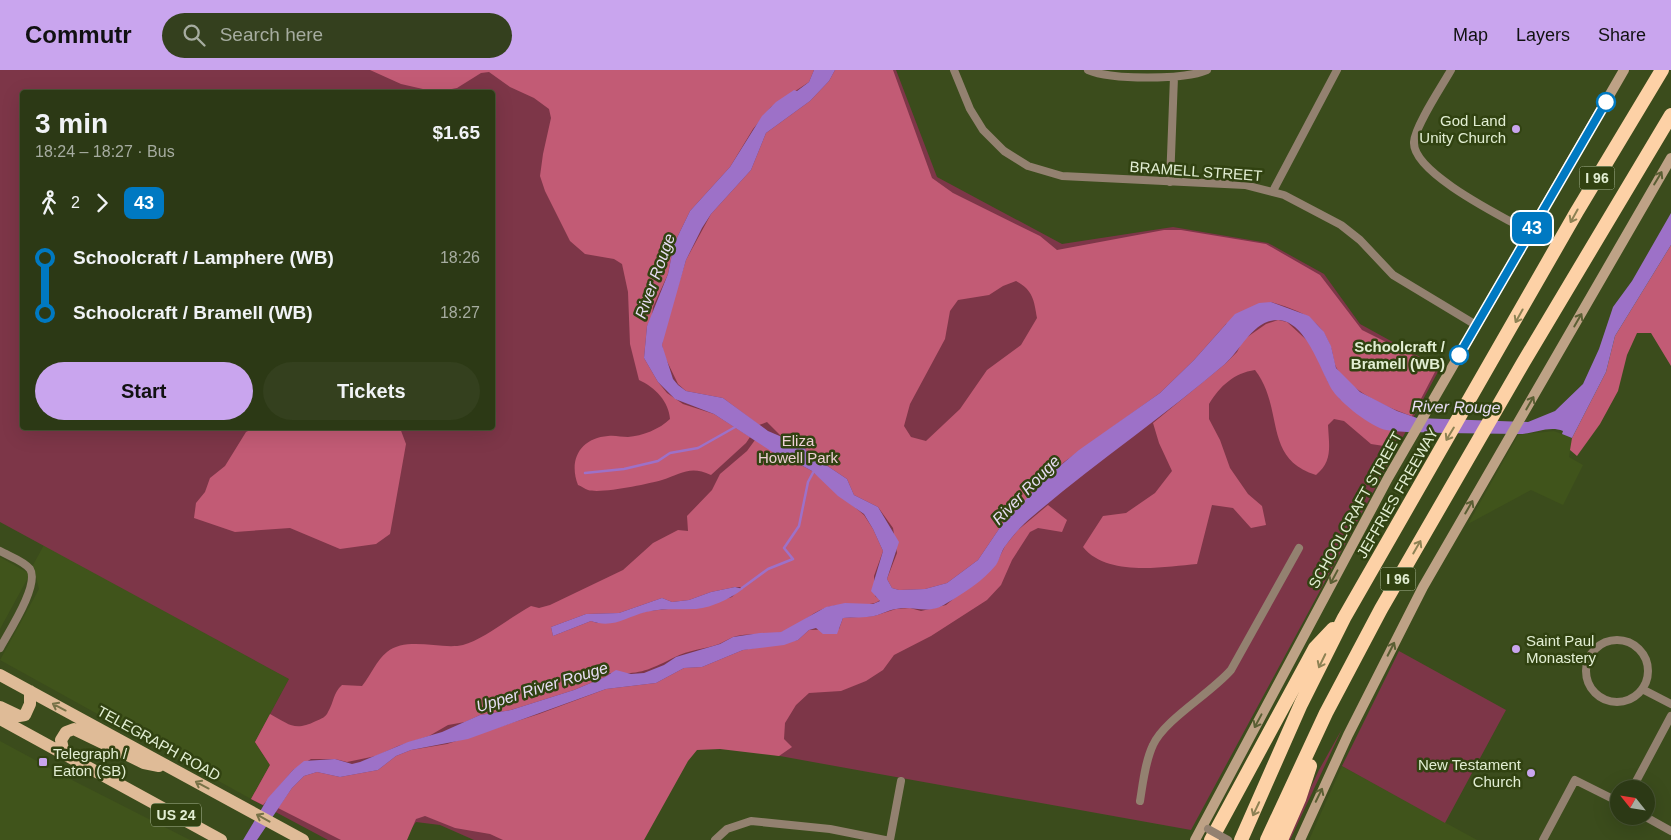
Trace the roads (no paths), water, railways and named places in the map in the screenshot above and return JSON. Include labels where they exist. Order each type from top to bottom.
[{"type":"highway","points":[[1643,99],[1652,70]]},
{"type":"highway","name":"JEFFRIES FREEWAY","points":[[1241,840],[1302,704],[1344,618],[1643,99],[1662,70]]},
{"type":"highway","name":"I 96","points":[[1268,840],[1326,713],[1381,609],[1523,363],[1671,115]]},
{"type":"highway","points":[[1207,832],[1315,648],[1344,618]]},
{"type":"highway","points":[[1281,840],[1299,799],[1326,713]]},
{"type":"main road","name":"SCHOOLCRAFT STREET","points":[[1195,840],[1207,832],[1366,517],[1624,70]]},
{"type":"main road","points":[[1300,840],[1316,802],[1411,610],[1671,158]]},
{"type":"main road","name":"TELEGRAPH ROAD","points":[[0,675],[302,840]]},
{"type":"main road","points":[[0,707],[19,716],[24,715],[30,704],[30,691]]},
{"type":"main road","name":"US 24","points":[[0,719],[221,840]]},
{"type":"main road","points":[[64,754],[61,740],[66,732],[74,729],[144,763],[169,767]]},
{"type":"street","name":"BRAMELL STREET","points":[[954,70],[970,109],[983,130],[1004,151],[1028,166],[1062,176],[1245,185],[1273,191],[1292,198],[1341,225],[1360,240],[1393,275],[1476,325]]},
{"type":"street","points":[[1088,70],[1102,74],[1174,77],[1191,76],[1207,70]]},
{"type":"street","points":[[1273,191],[1337,70]]},
{"type":"street","points":[[1451,70],[1414,139],[1415,152],[1449,186],[1530,232]]},
{"type":"street","points":[[1170,182],[1174,77]]},
{"type":"street","points":[[1140,801],[1153,744],[1167,727],[1219,684],[1231,670],[1299,548]]},
{"type":"street","points":[[0,551],[27,565],[32,575],[28,593],[0,648]]},
{"type":"street","points":[[1613,641],[1621,641],[1636,647],[1644,658],[1647,668],[1647,679],[1642,688],[1637,695],[1622,702],[1606,701],[1598,697],[1588,684],[1586,676],[1588,660],[1592,653],[1597,647],[1613,641]]},
{"type":"street","points":[[1642,688],[1671,704]]},
{"type":"street","points":[[1637,780],[1671,716]]},
{"type":"street","points":[[1543,840],[1575,780],[1610,798]]},
{"type":"street","points":[[890,840],[900,781]]},
{"type":"street","points":[[715,840],[727,828],[751,821],[830,829],[885,840]]},
{"type":"street","points":[[1655,822],[1671,831]]},
{"type":"street","points":[[1207,832],[1228,840]]},
{"type":"waterway","points":[[585,473],[624,469],[658,461],[670,453],[698,448],[737,426]]},
{"type":"waterway","points":[[742,588],[768,569],[793,559],[784,548],[799,526],[808,482],[815,469]]},
{"type":"place","name":"God Land Unity Church","points":[[1516,129]]},
{"type":"place","name":"Schoolcraft / Bramell (WB)","points":[[1459,355]]},
{"type":"place","name":"Saint Paul Monastery","points":[[1516,649]]},
{"type":"place","name":"Telegraph / Eaton (SB)","points":[[43,762]]},
{"type":"place","name":"New Testament Church","points":[[1531,773]]},
{"type":"water label","name":"River Rouge","points":[[655,276]]},
{"type":"water label","name":"River Rouge","points":[[1456,407]]},
{"type":"water label","name":"River Rouge","points":[[1026,490]]},
{"type":"water label","name":"Upper River Rouge","points":[[542,687]]},
{"type":"park label","name":"Eliza Howell Park","points":[[798,448]]}]
